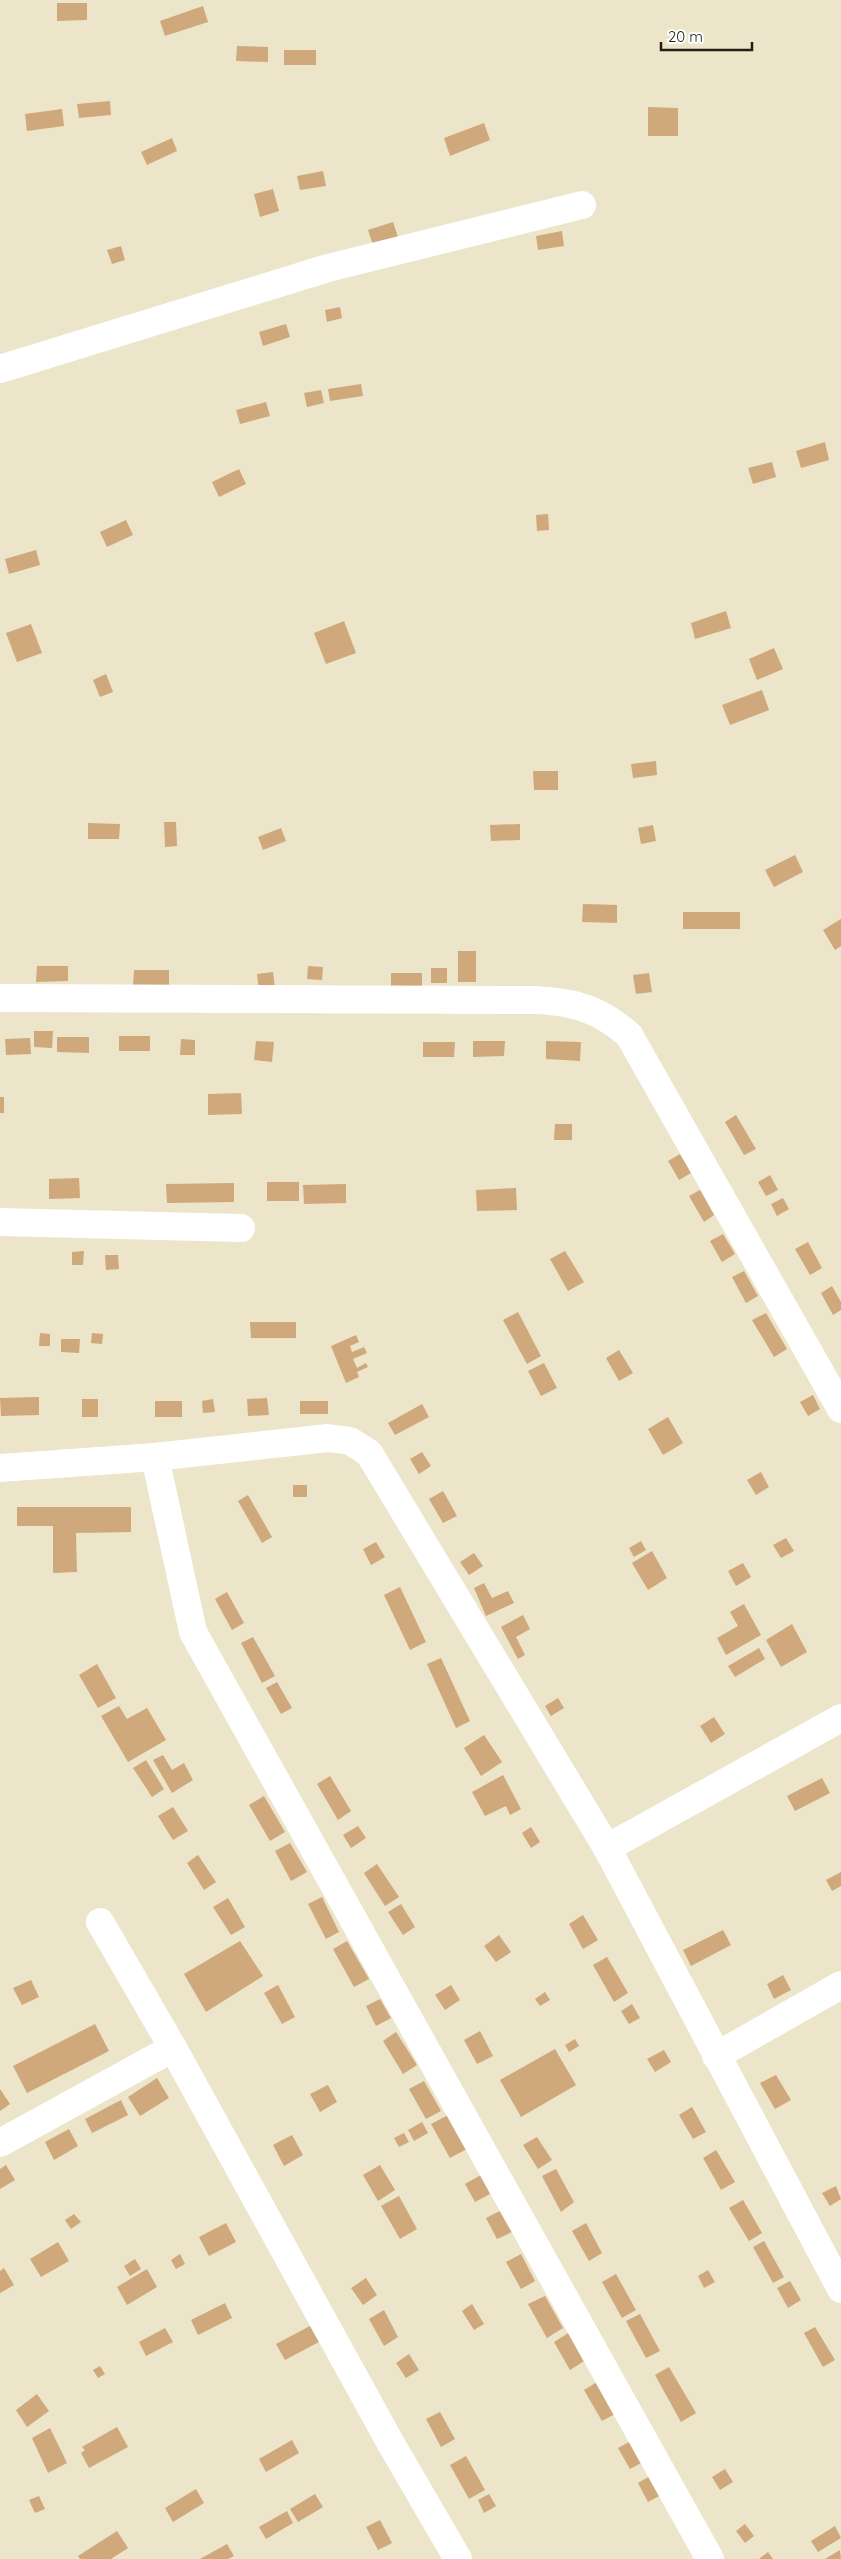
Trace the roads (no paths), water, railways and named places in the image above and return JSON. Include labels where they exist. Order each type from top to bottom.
[{"type":"street","points":[[0,369],[328,268],[582,205]]},
{"type":"street","points":[[0,998],[536,1000],[565,1001],[591,1009],[616,1023],[630,1035],[841,1409]]},
{"type":"street","points":[[0,1222],[241,1228]]},
{"type":"street","points":[[0,1468],[155,1457],[328,1438],[350,1441],[369,1453],[607,1848],[841,2289]]},
{"type":"street","points":[[155,1457],[193,1632],[710,2559]]},
{"type":"street","points":[[607,1848],[841,1718]]},
{"type":"street","points":[[100,1922],[173,2048],[390,2442],[458,2559]]},
{"type":"street","points":[[716,2056],[841,1985]]},
{"type":"street","points":[[0,2142],[173,2048]]}]
